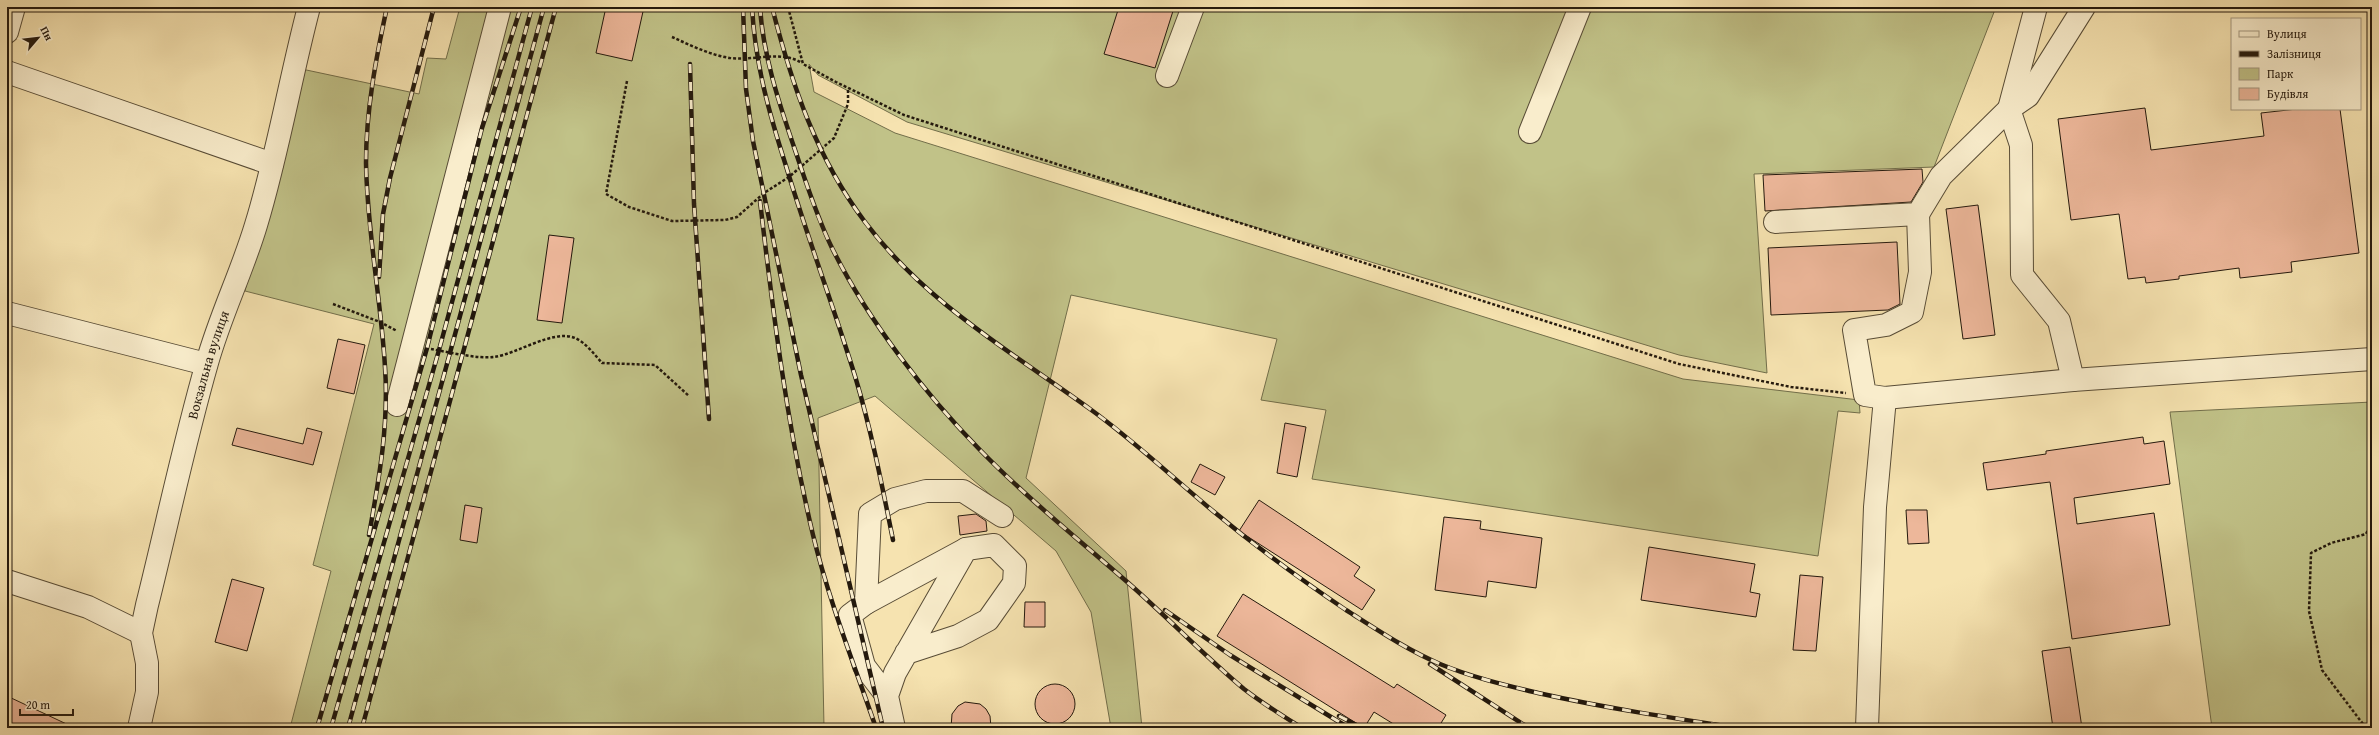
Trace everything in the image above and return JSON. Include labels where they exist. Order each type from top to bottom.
[{"type":"street","points":[[7,32],[14,7]]},
{"type":"street","name":"Вокзальна вулиця","points":[[139,728],[147,692],[147,663],[141,633],[206,364],[223,310],[256,226],[272,164],[291,75],[308,7]]},
{"type":"street","points":[[397,405],[500,7]]},
{"type":"street","points":[[1167,76],[1193,7]]},
{"type":"street","points":[[1530,132],[1580,7]]},
{"type":"street","points":[[2036,7],[2009,109],[2021,145],[2022,275],[2059,321],[2073,380]]},
{"type":"street","points":[[1866,728],[1875,507],[1875,397],[1854,330],[1886,324],[1912,312],[1920,272],[1918,214],[1941,176],[2009,109],[2028,96],[2084,7]]},
{"type":"street","points":[[7,72],[272,164]]},
{"type":"street","points":[[1775,222],[1918,214]]},
{"type":"street","points":[[7,313],[206,364]]},
{"type":"street","points":[[1875,397],[2073,380],[2372,358]]},
{"type":"street","points":[[866,603],[870,514],[895,499],[926,491],[963,491],[1002,516]]},
{"type":"street","points":[[894,728],[887,696],[864,666],[850,615],[866,603],[966,549],[994,545],[1015,566],[1014,583],[988,620],[958,636],[906,653]]},
{"type":"street","points":[[887,696],[895,672],[966,549]]},
{"type":"street","points":[[7,581],[88,607],[141,633]]},
{"type":"path","points":[[788,7],[803,64]]},
{"type":"path","points":[[672,36],[691,46],[730,58],[784,56],[794,58],[848,88],[904,116],[1679,364],[1791,388],[1875,397]]},
{"type":"path","points":[[627,81],[606,194],[629,207],[672,221],[725,220],[737,217],[764,193],[789,177],[834,138],[848,104],[848,88]]},
{"type":"path","points":[[333,304],[380,322],[414,338],[427,348],[450,354],[494,357],[563,335],[576,338],[583,343],[602,363],[654,365],[689,396]]},
{"type":"path","points":[[2366,728],[2322,670],[2309,611],[2311,553],[2331,543],[2366,534],[2372,522]]},
{"type":"green space","points":[[460,7],[1996,7],[1934,167],[1754,174],[1767,373],[1679,355],[907,122],[818,75],[809,64],[814,92],[895,133],[1683,379],[1859,400],[1860,413],[1838,411],[1818,556],[1312,479],[1326,410],[1261,400],[1277,339],[1071,295],[1026,478],[1126,571],[1142,728],[1111,728],[1091,612],[1056,551],[875,396],[818,418],[824,728],[290,728],[331,571],[313,565],[374,324],[245,291],[297,68],[419,94],[427,58],[446,59]]},
{"type":"green space","points":[[2372,402],[2372,728],[2212,728],[2170,412]]},
{"type":"building","points":[[606,7],[644,7],[632,61],[596,53]]},
{"type":"building","points":[[1119,7],[1160,7],[1173,11],[1155,68],[1104,54]]},
{"type":"building","points":[[2145,108],[2151,150],[2264,136],[2261,113],[2288,110],[2340,110],[2359,253],[2291,262],[2292,272],[2240,278],[2239,268],[2179,276],[2179,279],[2146,283],[2145,277],[2128,279],[2119,214],[2071,220],[2058,119]]},
{"type":"building","points":[[1922,169],[1923,182],[1911,202],[1765,211],[1763,175]]},
{"type":"building","points":[[1978,205],[1995,335],[1963,339],[1946,209]]},
{"type":"building","points":[[549,235],[574,238],[562,323],[537,320]]},
{"type":"building","points":[[1897,242],[1900,304],[1888,310],[1771,315],[1768,248]]},
{"type":"building","points":[[338,339],[365,345],[354,394],[327,388]]},
{"type":"building","points":[[1285,423],[1306,427],[1297,477],[1277,473]]},
{"type":"building","points":[[237,428],[303,444],[307,428],[322,432],[313,465],[232,445]]},
{"type":"building","points":[[2143,437],[2144,444],[2164,441],[2170,484],[2074,498],[2077,524],[2154,513],[2170,625],[2072,639],[2050,482],[1987,490],[1983,463],[2046,454],[2046,451]]},
{"type":"building","points":[[1200,464],[1225,477],[1215,495],[1191,482]]},
{"type":"building","points":[[1259,500],[1360,567],[1354,576],[1375,590],[1362,610],[1239,531]]},
{"type":"building","points":[[465,505],[482,508],[477,543],[460,540]]},
{"type":"building","points":[[1906,510],[1927,510],[1929,543],[1908,544]]},
{"type":"building","points":[[976,514],[986,521],[987,531],[960,535],[958,516]]},
{"type":"building","points":[[1444,517],[1481,521],[1480,529],[1542,538],[1536,588],[1488,581],[1486,597],[1435,590]]},
{"type":"building","points":[[1649,547],[1755,564],[1750,592],[1760,594],[1756,617],[1641,600]]},
{"type":"building","points":[[1800,575],[1823,577],[1816,651],[1793,650]]},
{"type":"building","points":[[232,579],[264,588],[247,651],[215,642]]},
{"type":"building","points":[[1243,594],[1394,688],[1397,684],[1446,715],[1438,728],[1400,728],[1374,712],[1364,728],[1217,636]]},
{"type":"building","points":[[1025,602],[1045,602],[1045,627],[1024,627]]},
{"type":"building","points":[[2070,647],[2082,728],[2053,728],[2042,651]]},
{"type":"building","points":[[1059,684],[1066,687],[1072,693],[1075,704],[1074,712],[1066,721],[1059,724],[1051,724],[1044,721],[1036,712],[1035,700],[1038,693],[1047,685]]},
{"type":"building","points":[[7,696],[75,728],[7,728]]},
{"type":"building","points":[[965,702],[980,704],[986,709],[990,716],[991,728],[951,728],[952,714],[958,706]]},
{"type":"railway","points":[[369,535],[382,452],[386,410],[386,389],[383,342],[369,214],[366,143],[372,84],[387,7]]},
{"type":"railway","points":[[379,277],[383,214],[390,178],[434,7]]},
{"type":"railway","points":[[317,728],[427,348],[482,128],[521,7]]},
{"type":"railway","points":[[331,728],[439,350],[532,7]]},
{"type":"railway","points":[[348,728],[544,7]]},
{"type":"railway","points":[[362,728],[556,7]]},
{"type":"railway","points":[[743,7],[746,89],[753,141],[801,375],[883,728]]},
{"type":"railway","points":[[752,7],[756,48],[769,107],[794,192],[847,349],[861,396],[876,457],[893,540]]},
{"type":"railway","points":[[760,7],[764,43],[777,96],[821,223],[846,275],[862,302],[899,355],[918,380],[960,429],[1018,487],[1134,588],[1244,689],[1302,728]]},
{"type":"railway","points":[[772,7],[797,92],[819,146],[848,197],[865,222],[889,251],[914,277],[941,301],[970,324],[1106,421],[1229,524],[1278,562],[1380,632],[1404,646],[1452,669],[1501,684],[1538,693],[1638,712],[1739,728]]},
{"type":"railway","points":[[690,64],[694,204],[709,419]]},
{"type":"railway","points":[[760,201],[788,411],[813,535],[826,584],[876,728]]},
{"type":"railway","points":[[1165,610],[1230,655],[1349,728]]},
{"type":"railway","points":[[1430,664],[1529,728]]},
{"type":"railway","points":[[1339,716],[1362,728]]}]
